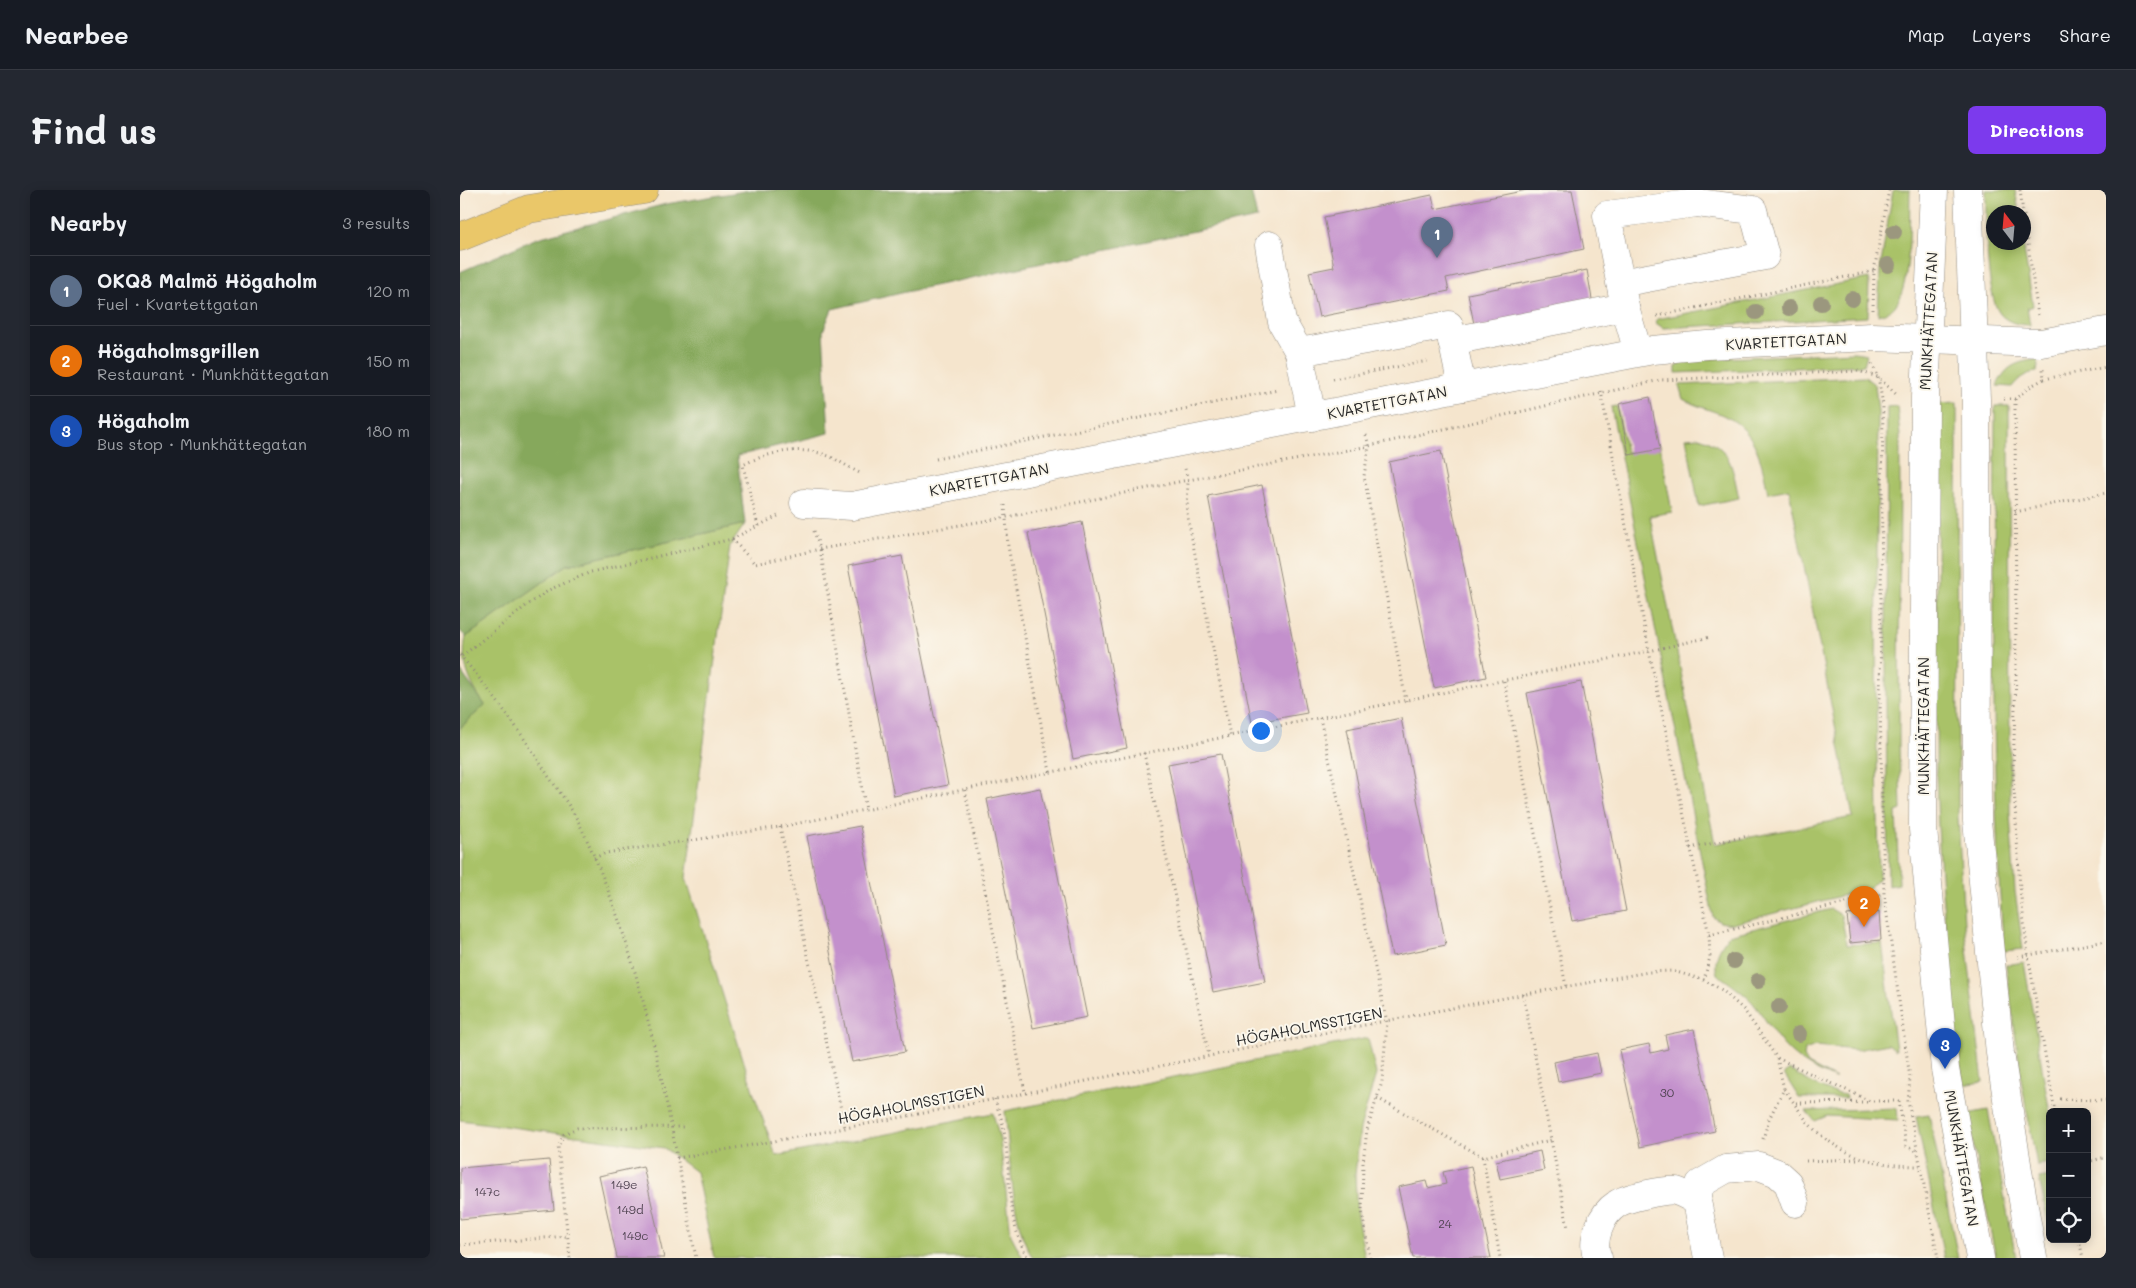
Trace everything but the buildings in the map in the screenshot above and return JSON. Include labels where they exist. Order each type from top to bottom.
[{"type":"highway","points":[[460,237],[529,209],[592,190]]},
{"type":"highway","points":[[460,248],[529,209],[644,190]]},
{"type":"street","name":"MUNKHÄTTEGATAN","points":[[1934,190],[1926,338],[1923,829],[1945,1069],[1980,1258]]},
{"type":"street","points":[[1968,190],[1976,398],[1977,821],[2000,1053],[2033,1258]]},
{"type":"street","points":[[1452,341],[1623,295],[1764,256],[1753,210],[1696,203],[1607,214],[1623,295],[1638,352]]},
{"type":"street","points":[[1269,245],[1282,322],[1300,352],[1312,417]]},
{"type":"street","points":[[1300,352],[1449,326],[1462,387]]},
{"type":"street","name":"KVARTETTGATAN","points":[[804,503],[852,506],[1638,352],[1707,345],[1872,337],[2041,343],[2106,331]]},
{"type":"street","points":[[1708,1258],[1698,1201],[1700,1184],[1726,1169],[1759,1166],[1777,1173],[1788,1183],[1795,1203]]},
{"type":"street","points":[[1598,1258],[1595,1251],[1598,1227],[1617,1204],[1640,1195],[1676,1191],[1698,1201]]},
{"type":"path","points":[[1889,190],[1874,271],[1872,337],[1872,363],[1878,377],[1883,405],[1880,701],[1884,894],[1910,1078],[1908,1101],[1938,1258]]},
{"type":"path","points":[[2020,190],[2022,205]]},
{"type":"path","points":[[2028,250],[2041,343],[2044,380]]},
{"type":"path","points":[[1597,361],[1649,651],[1709,935],[1710,957],[1704,980]]},
{"type":"path","points":[[1976,398],[2015,399],[2031,386],[2044,380],[2106,367]]},
{"type":"path","points":[[732,539],[755,564],[820,549],[1007,517],[1369,446],[1660,380],[1858,370],[1878,377],[1896,396],[1925,397]]},
{"type":"path","points":[[2015,399],[2016,674],[2013,771],[2020,889],[2028,955],[2054,1108]]},
{"type":"path","points":[[1360,407],[1369,446],[1364,476],[1406,700]]},
{"type":"path","points":[[1178,442],[1188,480],[1187,512],[1230,736]]},
{"type":"path","points":[[1002,477],[1007,517],[1008,546],[1050,772]]},
{"type":"path","points":[[2015,512],[2106,493]]},
{"type":"path","points":[[696,1258],[648,1019],[633,963],[615,908],[577,820],[514,721],[461,656],[551,589],[591,572],[732,539],[804,503],[820,549],[866,810]]},
{"type":"path","points":[[594,858],[606,854],[780,827],[866,810],[1504,681],[1649,651],[1710,636]]},
{"type":"path","points":[[1504,681],[1566,986]]},
{"type":"path","points":[[1320,718],[1387,1022],[1382,1082],[1367,1130],[1363,1162],[1362,1211],[1370,1258]]},
{"type":"path","points":[[1144,753],[1209,1056]]},
{"type":"path","points":[[965,790],[1025,1092]]},
{"type":"path","points":[[780,827],[845,1128]]},
{"type":"path","points":[[1690,848],[1749,836]]},
{"type":"path","points":[[1709,935],[1884,894]]},
{"type":"path","points":[[1991,961],[2106,941]]},
{"type":"path","name":"HÖGAHOLMSSTIGEN","points":[[677,1158],[845,1128],[1523,994],[1649,972],[1673,971],[1704,980],[1722,990],[1744,1010],[1777,1058]]},
{"type":"path","points":[[1523,994],[1568,1231]]},
{"type":"path","points":[[1777,1058],[1784,1089],[1814,1128],[1838,1147],[1862,1159]]},
{"type":"path","points":[[1777,1058],[1870,1102]]},
{"type":"path","points":[[1759,1166],[1769,1119],[1784,1089]]},
{"type":"path","points":[[1377,1098],[1483,1157],[1551,1140]]},
{"type":"path","points":[[995,1099],[1003,1125],[1014,1225],[1020,1244],[1028,1258]]},
{"type":"path","points":[[2060,1099],[2106,1100]]},
{"type":"path","points":[[1898,1101],[1906,1146],[1917,1151]]},
{"type":"path","points":[[1795,1103],[1903,1101]]},
{"type":"path","points":[[570,1258],[558,1147],[564,1134],[577,1128],[684,1127]]},
{"type":"path","points":[[2091,1161],[2106,1156]]},
{"type":"path","points":[[1483,1157],[1500,1258]]},
{"type":"path","points":[[1802,1161],[1862,1159],[1887,1164],[1920,1166]]},
{"type":"path","points":[[460,1246],[568,1236]]},
{"type":"path","points":[[2080,1243],[2082,1258]]},
{"type":"green space","points":[[751,190],[1251,190],[1257,218],[832,309],[823,331],[829,433],[737,456],[745,524],[567,565],[466,637],[460,631],[460,272],[537,238],[666,204]]},
{"type":"green space","points":[[1893,190],[1910,190],[1907,267],[1900,296],[1895,306],[1888,312],[1878,315],[1880,270]]},
{"type":"green space","points":[[1986,190],[2015,190],[2018,205],[1986,205]]},
{"type":"green space","points":[[1988,250],[2024,250],[2033,306],[2027,308],[2030,325],[2011,322],[2001,315],[1992,292]]},
{"type":"green space","points":[[1869,278],[1868,317],[1663,328],[1656,323],[1657,319]]},
{"type":"green space","points":[[1854,352],[1867,354],[1864,365],[1676,373],[1676,367],[1685,360]]},
{"type":"green space","points":[[2039,359],[2037,372],[2023,376],[2012,387],[1997,386],[2008,369],[2018,363]]},
{"type":"green space","points":[[1865,377],[1875,385],[1878,412],[1876,693],[1879,878],[1868,889],[1732,924],[1720,922],[1713,917],[1611,407],[1617,406],[1626,452],[1660,445],[1672,512],[1650,516],[1715,844],[1853,817],[1789,489],[1768,493],[1756,449],[1745,431],[1727,417],[1683,399],[1679,385]]},
{"type":"green space","points":[[1957,403],[1958,817],[1964,924],[1983,1082],[1963,1085],[1953,1011],[1942,891],[1936,774],[1938,404]]},
{"type":"green space","points":[[1897,406],[1900,436],[1899,743],[1901,810],[1896,812],[1899,884],[1888,886],[1886,700],[1887,407]]},
{"type":"green space","points":[[1995,406],[2009,406],[2010,814],[2015,891],[2023,949],[2004,951],[1996,815],[1994,611]]},
{"type":"green space","points":[[1699,437],[1710,441],[1718,447],[1729,460],[1739,498],[1699,506],[1686,438]]},
{"type":"green space","points":[[745,524],[730,546],[686,878],[754,1094],[776,1156],[993,1113],[1000,1140],[1011,1235],[1023,1258],[714,1258],[696,1172],[664,1148],[460,1120],[460,728],[485,705],[471,681],[465,664],[464,647],[466,637],[567,565]]},
{"type":"green space","points":[[460,670],[485,705],[460,728]]},
{"type":"green space","points":[[1831,909],[1841,915],[1847,945],[1882,943],[1896,1050],[1888,1044],[1857,1050],[1815,1046],[1805,1050],[1804,1057],[1808,1064],[1836,1079],[1819,1072],[1789,1051],[1753,1003],[1717,974],[1716,968],[1718,953],[1729,935]]},
{"type":"green space","points":[[2024,962],[2049,1108],[2046,1108],[2046,1164],[2037,1165],[2022,1085],[2006,965]]},
{"type":"green space","points":[[1368,1038],[1376,1074],[1360,1129],[1355,1175],[1357,1216],[1365,1258],[1033,1258],[1020,1227],[1016,1208],[1005,1111]]},
{"type":"green space","points":[[1790,1070],[1823,1089],[1845,1095],[1846,1098],[1799,1098],[1784,1074]]},
{"type":"green space","points":[[1897,1108],[1898,1120],[1827,1116],[1815,1121],[1806,1111]]},
{"type":"green space","points":[[1988,1110],[2016,1258],[1996,1258],[1967,1114]]},
{"type":"green space","points":[[1929,1114],[1958,1258],[1944,1258],[1916,1116]]},
{"type":"green space","points":[[2046,1177],[2046,1211],[2039,1178]]},
{"type":"place","name":"OKQ8 Malmö Högaholm","points":[[1437,258]]},
{"type":"place","name":"Högaholmsgrillen","points":[[1864,927]]},
{"type":"place","name":"Högaholm","points":[[1945,1069]]}]
